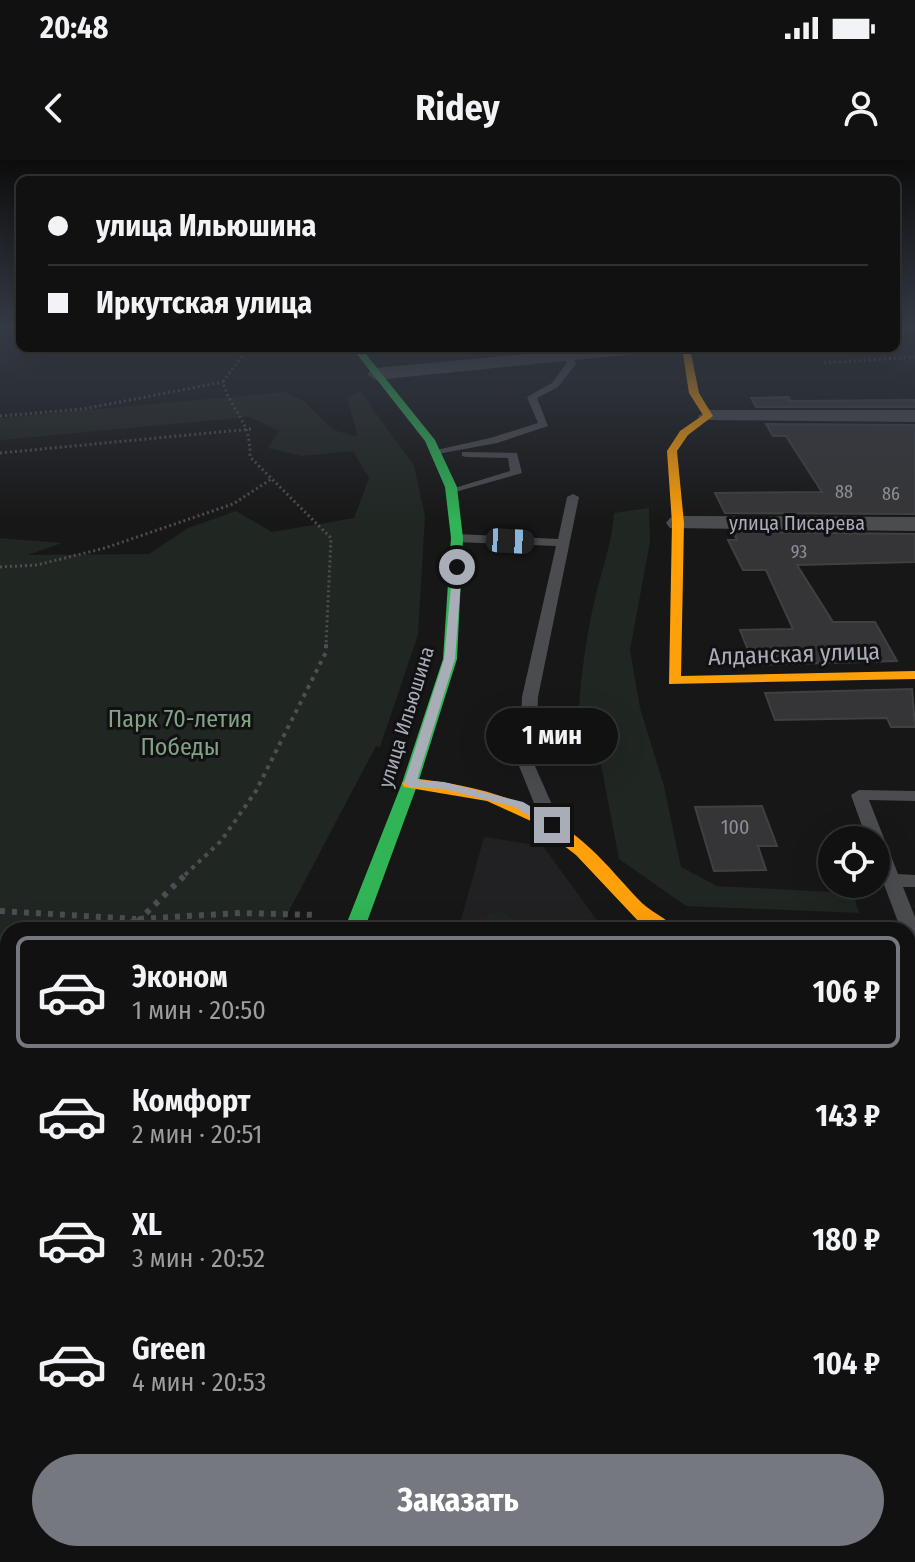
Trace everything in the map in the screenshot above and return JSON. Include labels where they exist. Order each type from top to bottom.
[{"type":"main road","name":"улица Ильюшина","points":[[357,922],[410,783],[450,659],[457,538],[452,492],[430,440],[391,392]]},
{"type":"main road","points":[[678,523],[672,451],[684,433],[708,416],[694,392]]},
{"type":"main road","name":"Алданская улица","points":[[678,523],[674,681],[915,675]]},
{"type":"main road","points":[[410,783],[444,785],[519,805],[569,838],[650,922]]},
{"type":"street","points":[[708,416],[915,416]]},
{"type":"street","name":"улица Писарева","points":[[678,523],[915,524]]},
{"type":"lane","points":[[436,453],[493,441],[544,424],[532,397],[541,392]]},
{"type":"lane","points":[[436,453],[513,455],[516,473],[452,492]]},
{"type":"lane","points":[[552,825],[527,766],[530,697],[573,497]]},
{"type":"lane","points":[[457,538],[563,543]]},
{"type":"lane","points":[[908,922],[859,795],[915,796]]},
{"type":"lane","points":[[892,880],[915,881]]},
{"type":"path","points":[[0,416],[83,409],[169,392]]},
{"type":"path","points":[[135,922],[221,841],[248,804],[326,652],[331,538],[250,457],[251,429],[225,392]]},
{"type":"path","points":[[0,453],[251,429]]},
{"type":"path","points":[[0,567],[37,565],[105,548],[233,504],[273,478]]},
{"type":"path","points":[[0,911],[137,919],[240,913],[345,922]]},
{"type":"path","points":[[132,922],[137,919]]},
{"type":"shaded area","points":[[484,837],[543,846],[598,922],[460,922]]},
{"type":"green space","name":"Парк 70-летия Победы","points":[[285,392],[304,401],[333,430],[358,437],[347,398],[361,392],[414,466],[425,516],[418,635],[380,747],[376,746],[283,922],[0,922],[0,538],[62,543],[28,555],[149,554],[188,528],[236,511],[272,532],[354,518],[369,478],[353,451],[302,456],[268,448],[279,431],[249,417],[0,440],[0,418]]},
{"type":"green space","points":[[649,508],[650,542],[630,650],[640,708],[664,786],[681,867],[717,886],[818,891],[818,898],[854,898],[859,913],[686,906],[619,859],[601,765],[577,741],[588,633],[614,513]]},
{"type":"green space","points":[[501,911],[519,922],[473,922]]},
{"type":"building","points":[[788,397],[791,401],[915,400],[915,407],[756,407],[751,398]]},
{"type":"building","points":[[766,424],[915,425],[915,514],[725,513],[715,493],[822,492],[786,436],[773,436]]},
{"type":"building","points":[[733,532],[915,534],[915,562],[797,565],[833,622],[875,622],[897,661],[754,665],[740,630],[793,629],[766,570],[743,570],[728,540],[737,540]]},
{"type":"building","points":[[912,689],[915,727],[891,727],[887,718],[775,720],[765,693]]},
{"type":"building","points":[[762,806],[777,846],[758,846],[766,870],[714,871],[695,807]]},
{"type":"traffic: fast","points":[[357,922],[410,783],[450,659],[457,538],[451,487],[430,440],[392,392]]},
{"type":"traffic: slow","points":[[694,392],[708,416],[684,433],[672,451],[678,523],[674,681],[915,675]]},
{"type":"traffic: slow","points":[[410,783],[493,797],[539,818],[582,851],[640,913],[653,922]]},
{"type":"route","points":[[457,567],[450,659],[410,783],[444,785],[519,805],[552,825]]}]
